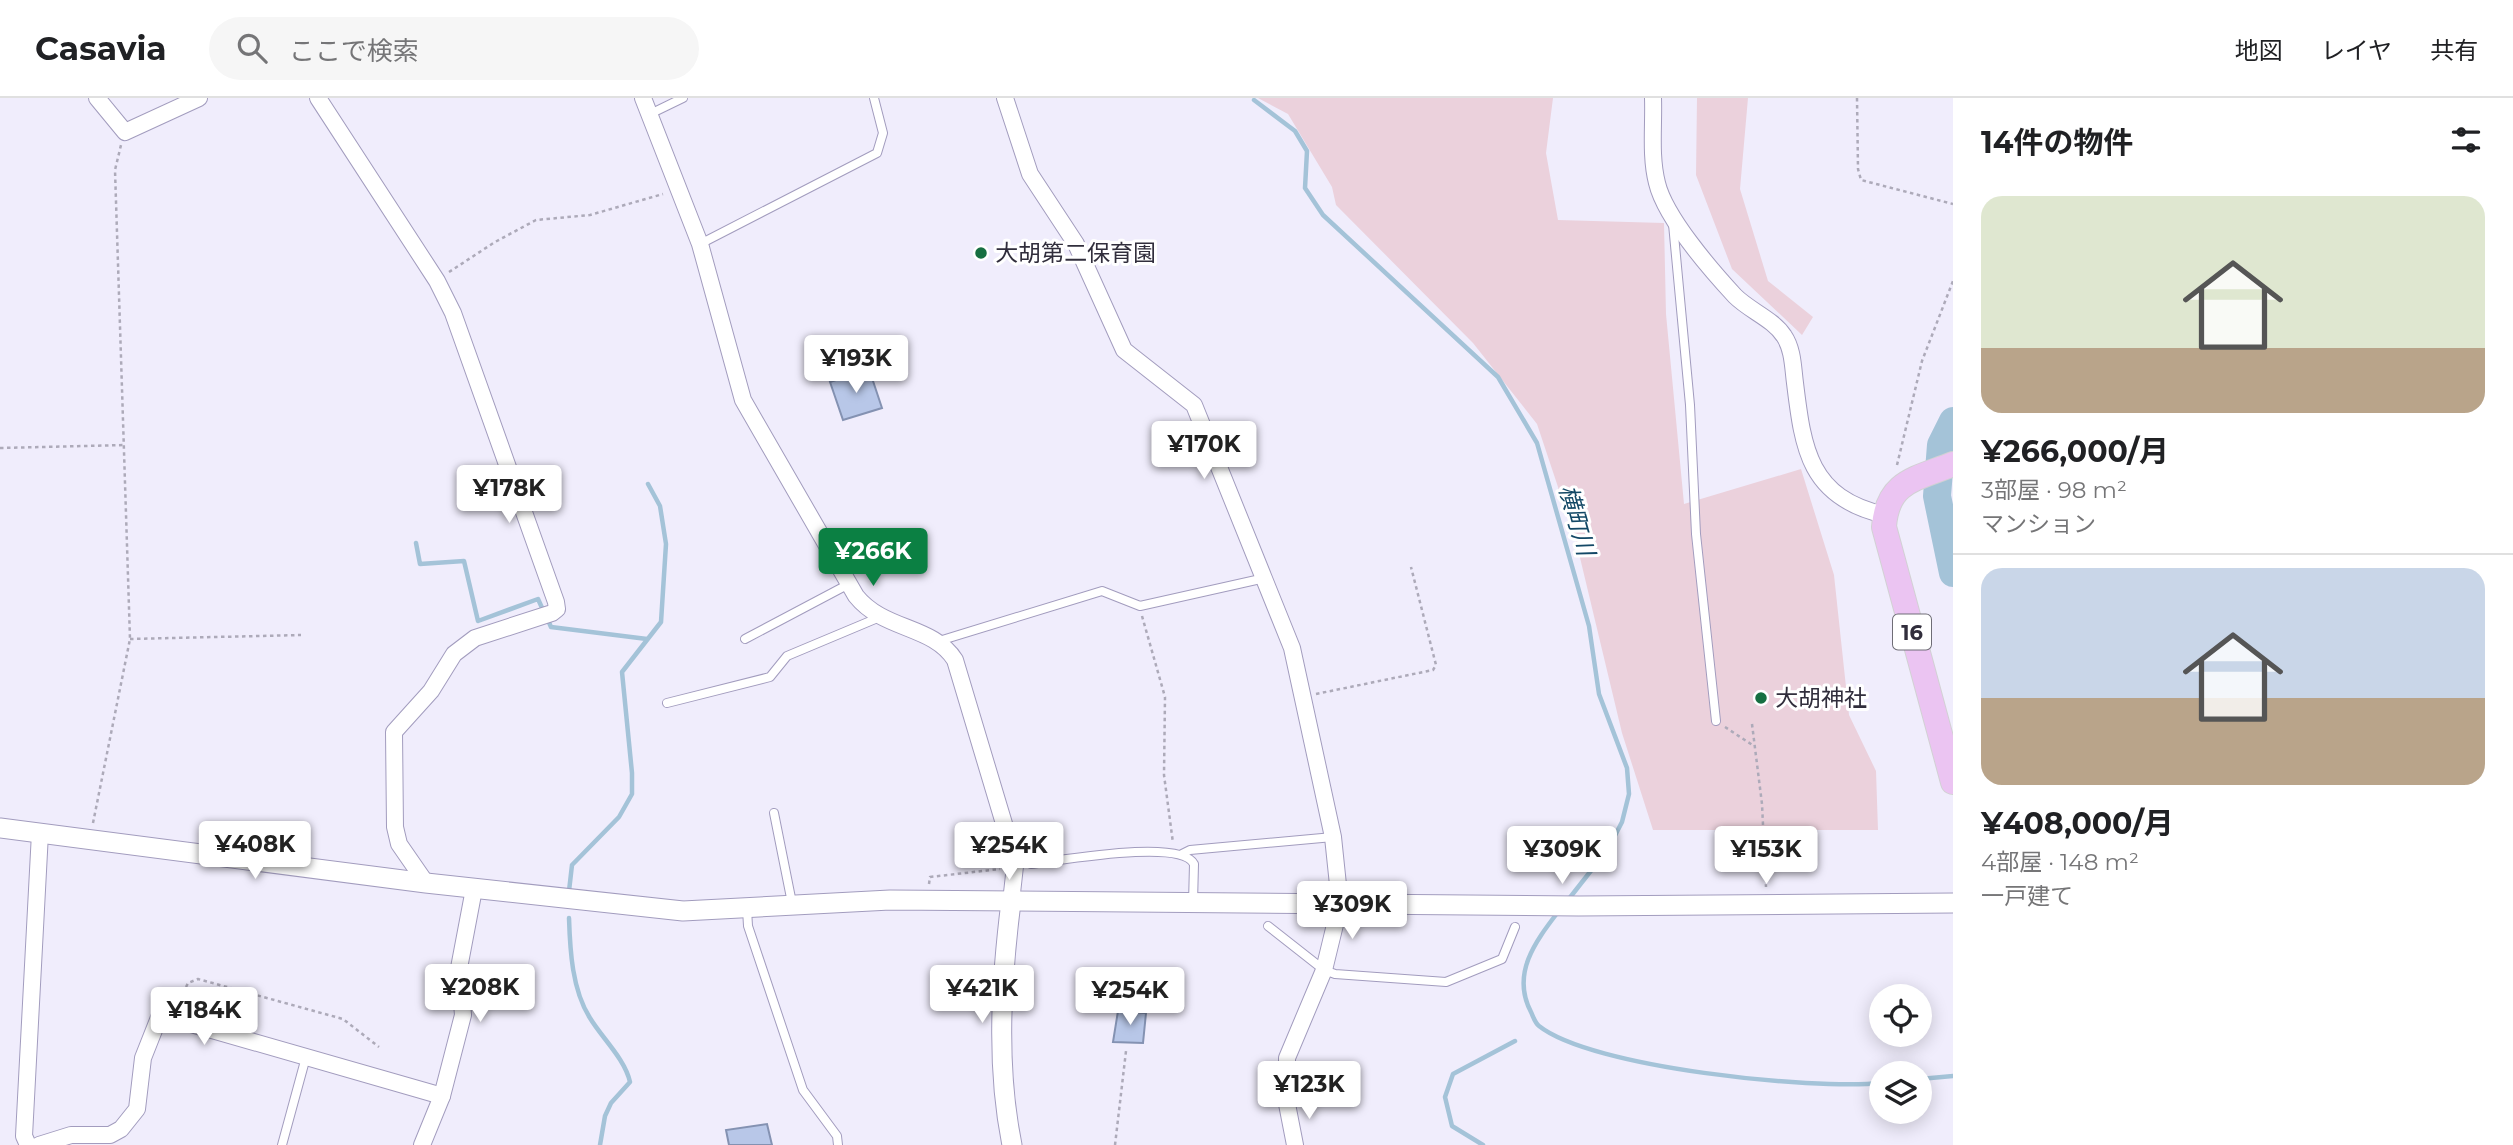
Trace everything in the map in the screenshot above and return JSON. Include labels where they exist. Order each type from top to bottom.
[{"type":"main road","points":[[1899,487],[1953,464]]},
{"type":"main road","name":"16","points":[[1899,487],[1891,496],[1885,514],[1887,543],[1953,782]]},
{"type":"street","points":[[97,98],[125,132],[199,98]]},
{"type":"street","points":[[318,98],[437,281],[453,313],[557,609],[475,638],[454,654],[431,691],[394,732],[395,827],[399,844],[426,883]]},
{"type":"street","points":[[643,98],[700,244],[743,400],[849,584],[868,612],[939,642],[948,649],[961,676],[1015,866],[1002,1044],[1009,1144]]},
{"type":"street","points":[[1005,98],[1030,174],[1076,244],[1124,350],[1194,405],[1286,629],[1333,837],[1340,904],[1324,970],[1285,1070],[1287,1104],[1295,1145]]},
{"type":"street","points":[[1653,98],[1656,180],[1660,197],[1735,296],[1778,328],[1786,338],[1791,352],[1804,442],[1819,478],[1853,503],[1885,514]]},
{"type":"street","points":[[0,828],[474,889],[683,911],[930,900],[1544,906],[1953,903]]},
{"type":"street","points":[[28,1145],[24,1136],[40,833]]},
{"type":"street","points":[[422,1145],[442,1096],[463,1015],[459,968],[474,889]]},
{"type":"street","points":[[39,1145],[71,1135],[108,1140],[121,1129],[137,1109],[143,1058],[160,1015],[442,1096]]},
{"type":"lane","points":[[650,114],[683,98]]},
{"type":"lane","points":[[700,244],[877,153],[883,133],[874,98]]},
{"type":"lane","points":[[1674,218],[1672,239],[1690,405],[1696,534],[1716,721]]},
{"type":"lane","points":[[939,642],[1102,591],[1140,606],[1265,579]]},
{"type":"lane","points":[[745,639],[849,584]]},
{"type":"lane","points":[[667,703],[770,677],[788,656],[880,617]]},
{"type":"lane","points":[[774,813],[792,906]]},
{"type":"lane","points":[[1031,864],[1160,850],[1179,853],[1333,837]]},
{"type":"lane","points":[[1179,853],[1194,863],[1193,903]]},
{"type":"lane","points":[[747,909],[748,926],[803,1090],[837,1136],[838,1145]]},
{"type":"lane","points":[[1268,926],[1324,970],[1446,982],[1502,959],[1515,927]]},
{"type":"lane","points":[[282,1145],[306,1057]]},
{"type":"path","points":[[1857,98],[1858,169],[1861,180],[1953,204]]},
{"type":"path","points":[[90,839],[130,639],[115,170],[125,132]]},
{"type":"path","points":[[437,281],[495,242],[536,220],[590,215],[680,190]]},
{"type":"path","points":[[1899,487],[1895,470],[1922,361],[1953,281]]},
{"type":"path","points":[[0,448],[125,445]]},
{"type":"path","points":[[1303,696],[1433,670],[1436,665],[1411,568]]},
{"type":"path","points":[[1140,606],[1165,697],[1164,775],[1179,853]]},
{"type":"path","points":[[130,639],[301,635]]},
{"type":"path","points":[[1716,721],[1754,746]]},
{"type":"path","points":[[1752,723],[1762,804],[1764,881]]},
{"type":"path","points":[[930,900],[930,877],[1000,869]]},
{"type":"path","points":[[171,1018],[188,984],[198,979],[343,1019],[379,1047]]},
{"type":"path","points":[[1115,1145],[1126,1051]]},
{"type":"shaded area","points":[[1258,98],[1553,98],[1546,153],[1558,220],[1664,223],[1666,314],[1684,504],[1801,469],[1834,575],[1849,715],[1876,771],[1878,830],[1653,830],[1622,733],[1576,541],[1537,424],[1473,343],[1336,205],[1332,187],[1288,114]]},
{"type":"shaded area","points":[[1697,98],[1748,98],[1740,189],[1768,281],[1813,317],[1802,335],[1732,269],[1696,175]]},
{"type":"building","points":[[869,369],[882,408],[843,420],[830,382]]},
{"type":"building","points":[[1118,1011],[1146,1013],[1143,1043],[1113,1042]]},
{"type":"building","points":[[767,1124],[772,1145],[729,1145],[726,1130]]},
{"type":"waterway","name":"横町川","points":[[1254,100],[1295,131],[1307,151],[1305,188],[1323,215],[1498,377],[1537,443],[1589,626],[1599,694],[1627,768],[1629,794],[1622,822],[1608,849],[1568,900]]},
{"type":"waterway","points":[[1953,421],[1941,445],[1937,496],[1953,573]]},
{"type":"waterway","points":[[569,891],[572,865],[619,817],[632,794],[622,672],[661,622],[666,544],[660,506],[648,484]]},
{"type":"waterway","points":[[416,543],[420,564],[464,561],[478,621],[538,599],[543,610]]},
{"type":"waterway","points":[[547,618],[551,627],[647,639]]},
{"type":"waterway","points":[[1558,912],[1528,959],[1524,985],[1525,998],[1536,1023],[1566,1041],[1605,1054],[1704,1073],[1806,1083],[1869,1083]]},
{"type":"waterway","points":[[569,918],[571,956],[579,995],[590,1018],[623,1065],[630,1082],[611,1103],[605,1116],[600,1145]]},
{"type":"waterway","name":"横町川","points":[[1483,1145],[1452,1126],[1445,1097],[1453,1074],[1515,1041]]},
{"type":"waterway","points":[[1932,1078],[1953,1076]]},
{"type":"place","name":"大胡第二保育園","points":[[981,253]]},
{"type":"place","name":"大胡神社","points":[[1761,698]]}]
